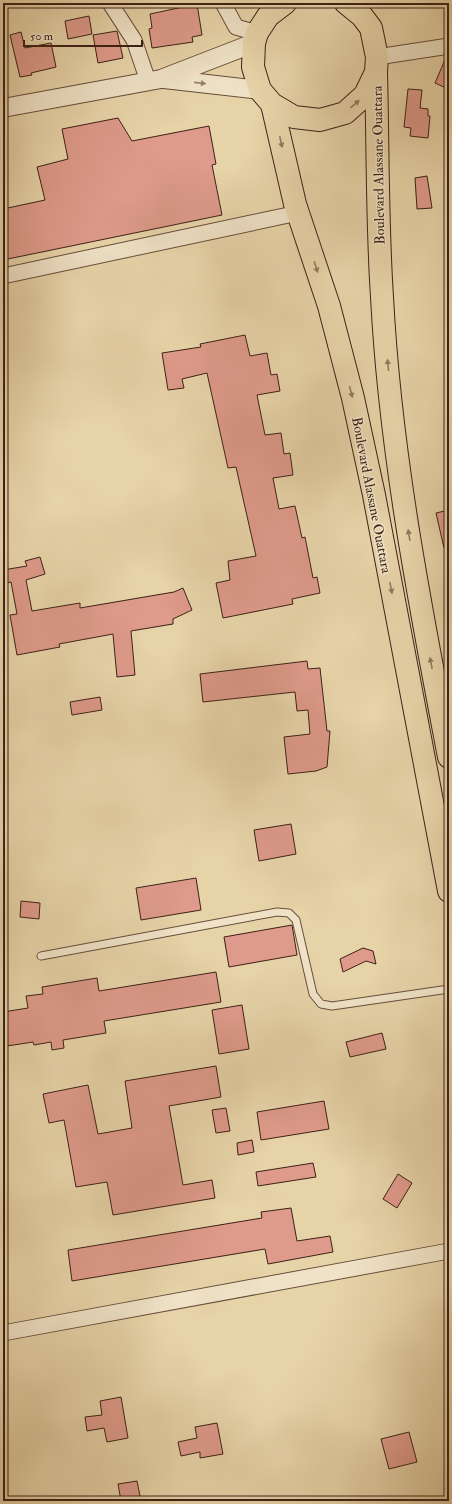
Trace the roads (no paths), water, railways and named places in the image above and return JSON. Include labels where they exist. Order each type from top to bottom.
[{"type":"main road","points":[[256,38],[268,16],[285,3]]},
{"type":"main road","points":[[346,3],[362,16],[371,28]]},
{"type":"main road","points":[[371,28],[374,3]]},
{"type":"main road","name":"Boulevard Alassane Ouattara","points":[[371,28],[377,64],[382,297],[390,393],[404,507],[418,596],[443,694],[449,757]]},
{"type":"main road","name":"Boulevard Alassane Ouattara","points":[[256,38],[253,67],[266,97],[298,213],[329,306],[374,495],[411,700],[449,891]]},
{"type":"main road","points":[[266,97],[294,117],[320,120],[345,113],[365,95],[377,64]]},
{"type":"street","points":[[110,3],[134,40],[155,80]]},
{"type":"street","points":[[223,3],[236,27],[256,38]]},
{"type":"street","points":[[3,108],[155,80],[256,38]]},
{"type":"street","points":[[377,64],[449,46]]},
{"type":"street","points":[[155,80],[266,97]]},
{"type":"street","points":[[3,276],[298,213]]},
{"type":"street","points":[[411,700],[443,694]]},
{"type":"street","points":[[3,1333],[449,1251]]},
{"type":"lane","points":[[41,956],[276,912],[289,913],[296,920],[313,994],[321,1004],[332,1006],[449,989]]}]
